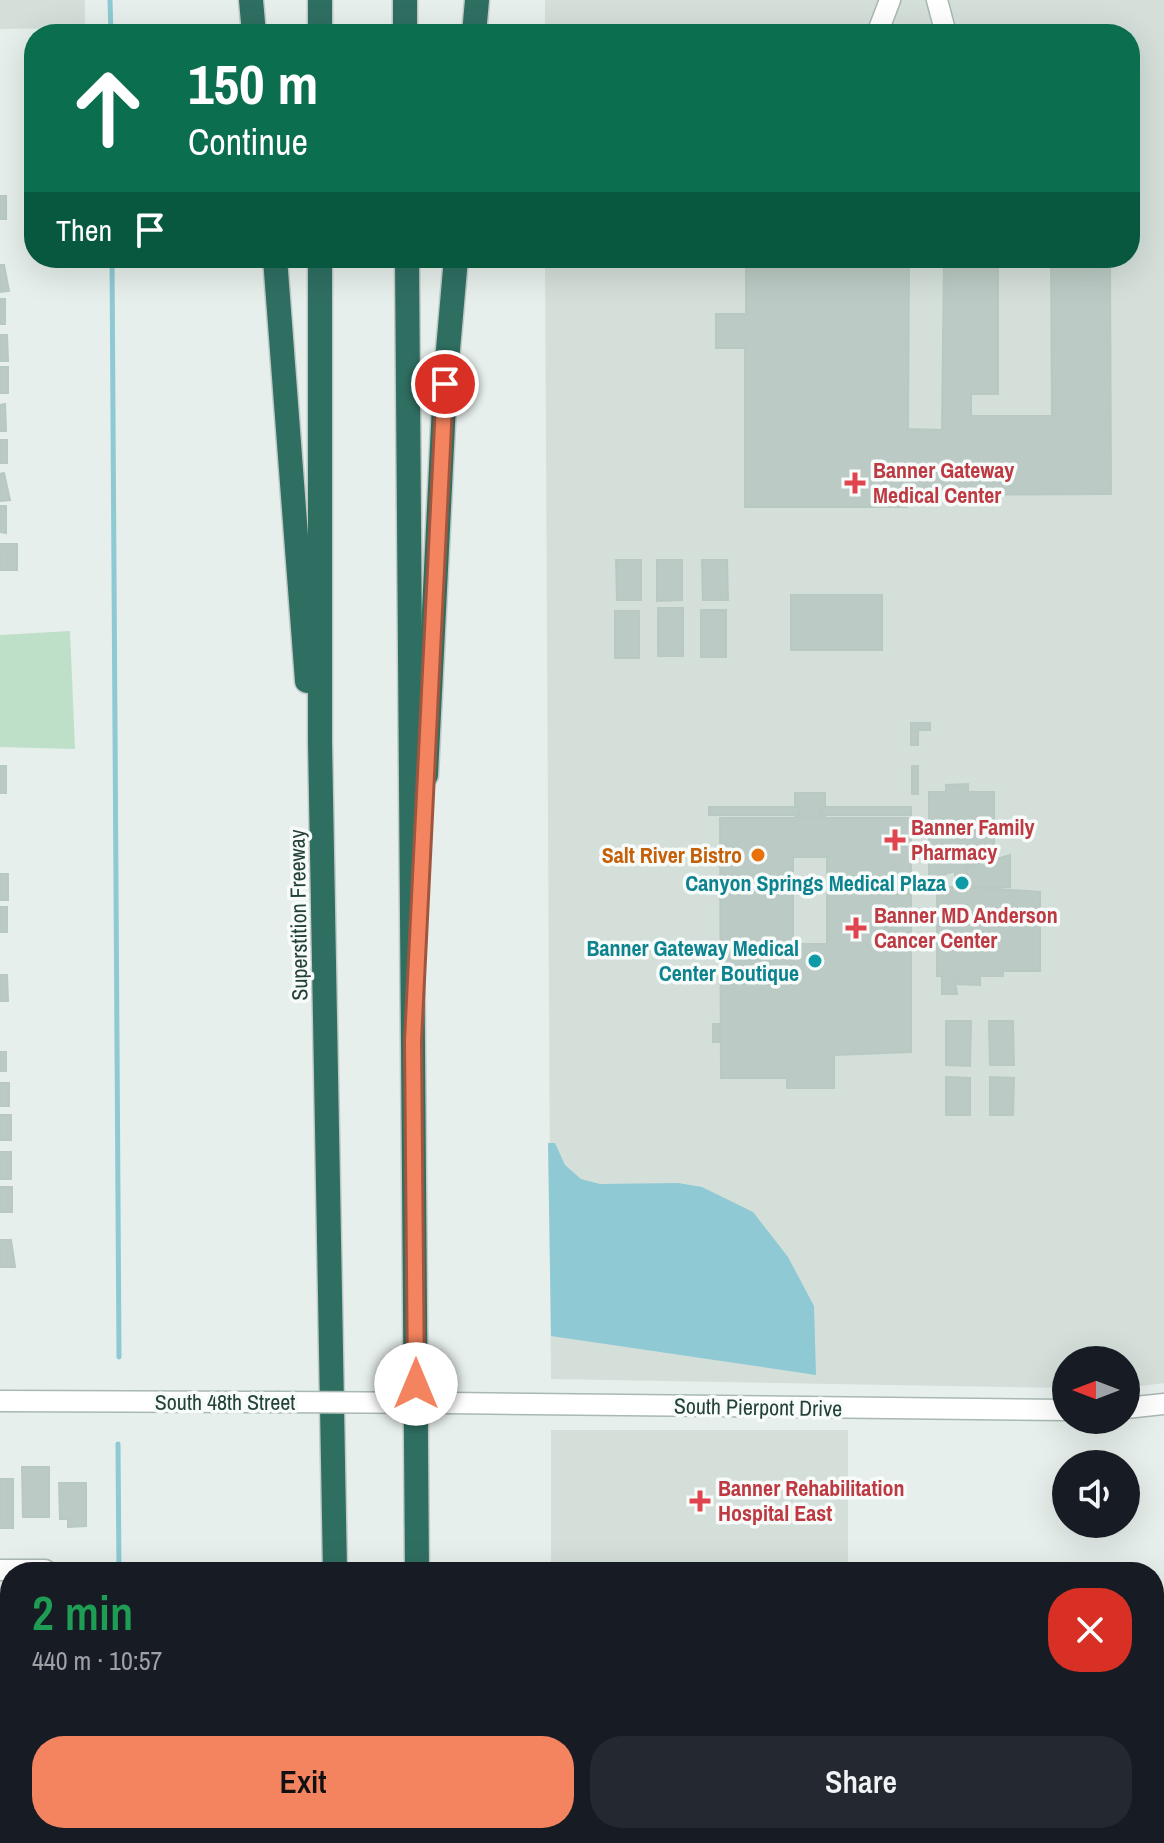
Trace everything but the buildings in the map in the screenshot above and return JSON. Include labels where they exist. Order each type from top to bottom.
[{"type":"highway","points":[[251,0],[253,24]]},
{"type":"highway","points":[[320,0],[320,24]]},
{"type":"highway","points":[[405,0],[405,24]]},
{"type":"highway","points":[[475,24],[477,0]]},
{"type":"highway","points":[[276,268],[309,708],[320,741]]},
{"type":"highway","name":"Superstition Freeway","points":[[320,268],[320,741],[335,1562]]},
{"type":"highway","points":[[407,268],[417,1562]]},
{"type":"highway","points":[[413,1041],[445,384],[455,268]]},
{"type":"street","points":[[881,24],[890,0]]},
{"type":"street","points":[[937,0],[943,24]]},
{"type":"street","name":"South 48th Street","points":[[0,1401],[449,1403]]},
{"type":"street","name":"South Pierpont Drive","points":[[449,1403],[1052,1410]]},
{"type":"street","points":[[1140,1407],[1164,1404]]},
{"type":"shaded area","points":[[0,0],[85,0],[85,24],[24,24],[24,29],[0,29]]},
{"type":"shaded area","points":[[545,0],[1164,0],[1164,1383],[1140,1386],[1140,1346],[1052,1346],[1052,1388],[551,1379],[545,268],[1140,268],[1140,24],[545,24]]},
{"type":"shaded area","name":"Banner Rehabilitation Hospital East","points":[[551,1430],[848,1430],[848,1562],[551,1562]]},
{"type":"green space","points":[[70,631],[75,749],[0,747],[0,635]]},
{"type":"water","points":[[548,1143],[555,1143],[565,1165],[581,1179],[600,1184],[678,1183],[702,1187],[753,1212],[788,1257],[814,1306],[816,1375],[551,1336]]},
{"type":"waterway","points":[[110,0],[111,24]]},
{"type":"waterway","points":[[112,268],[119,1357]]},
{"type":"waterway","points":[[118,1444],[119,1562]]},
{"type":"place","name":"Banner Gateway Medical Center","points":[[855,483]]},
{"type":"place","name":"Banner Family Pharmacy","points":[[895,840]]},
{"type":"place","name":"Salt River Bistro","points":[[758,855]]},
{"type":"place","name":"Canyon Springs Medical Plaza","points":[[962,883]]},
{"type":"place","name":"Banner MD Anderson Cancer Center","points":[[856,928]]},
{"type":"place","name":"Banner Gateway Medical Center Boutique","points":[[815,961]]},
{"type":"place","name":"Banner Rehabilitation Hospital East","points":[[700,1501]]},
{"type":"route","points":[[416,1384],[413,1041],[445,384]]}]
